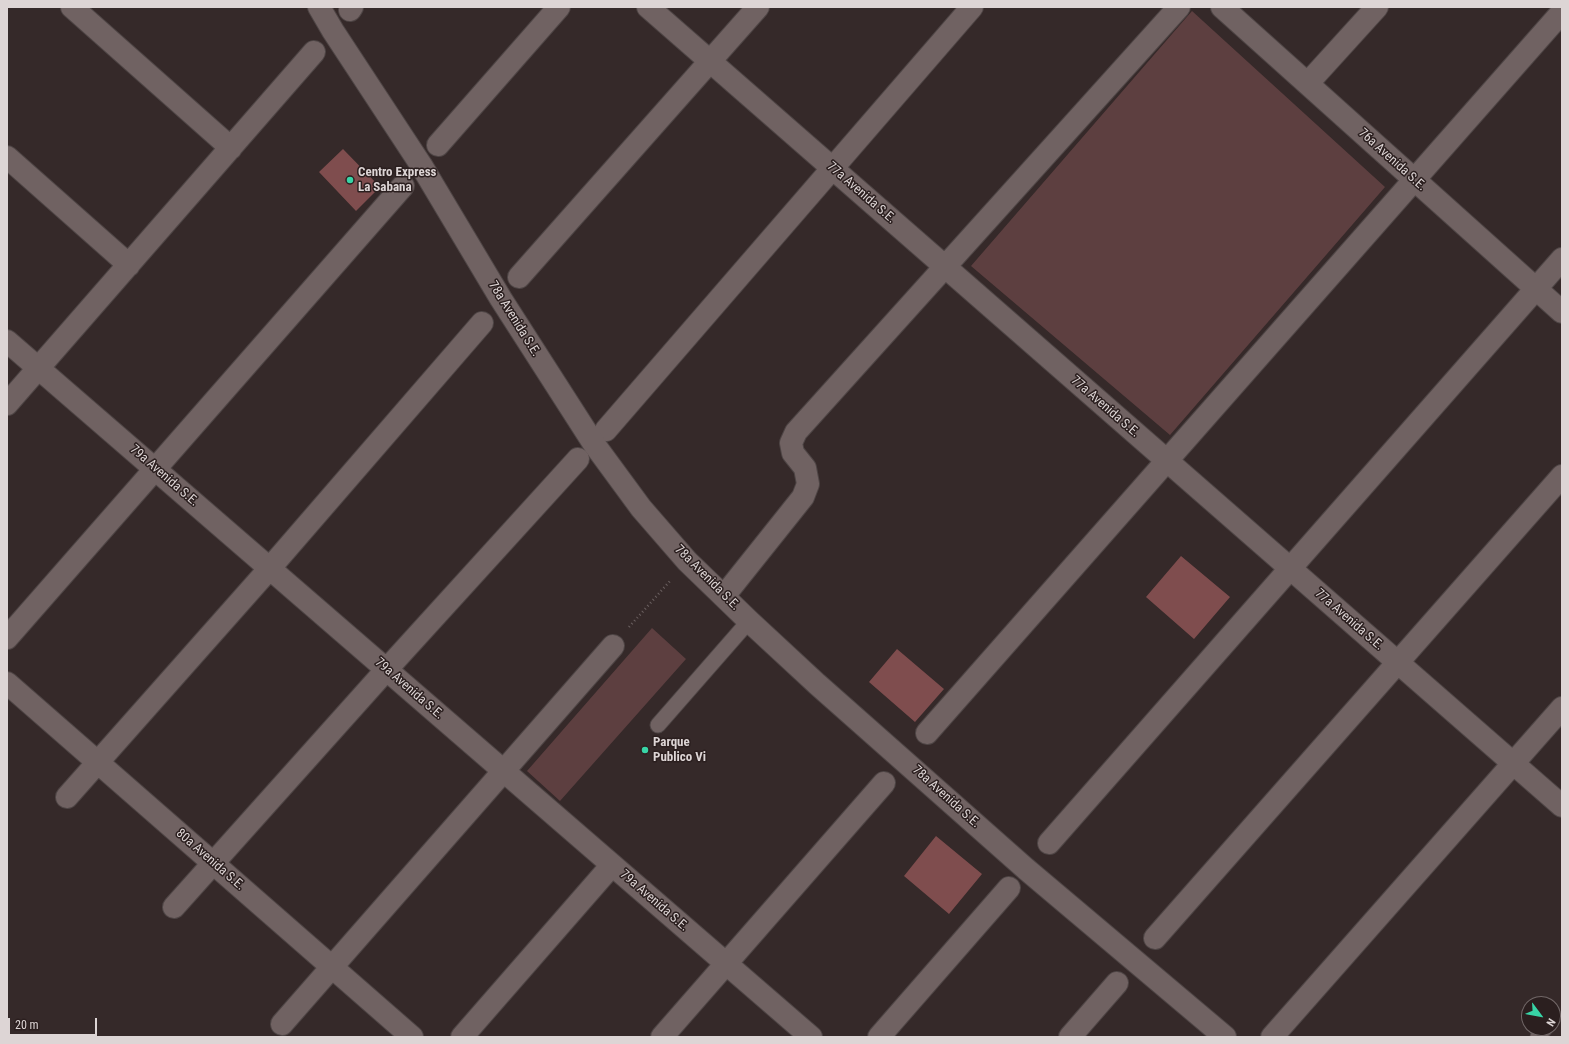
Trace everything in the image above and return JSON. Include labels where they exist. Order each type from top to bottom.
[{"type":"street","points":[[72,7],[232,148]]},
{"type":"street","name":"78a Avenida S.E.","points":[[319,7],[332,31],[421,165],[501,299],[594,444],[641,508],[688,561],[749,621],[1026,869],[1224,1037]]},
{"type":"street","points":[[438,145],[559,7]]},
{"type":"street","name":"77a Avenida S.E.","points":[[648,7],[1562,806]]},
{"type":"street","points":[[519,278],[758,7]]},
{"type":"street","points":[[606,430],[972,7]]},
{"type":"street","points":[[724,596],[803,497],[808,484],[805,468],[793,453],[791,443],[796,432],[1179,7]]},
{"type":"street","name":"76a Avenida S.E.","points":[[1222,7],[1562,312]]},
{"type":"street","points":[[1308,83],[1377,7]]},
{"type":"street","points":[[927,733],[1562,12]]},
{"type":"street","points":[[7,404],[232,148],[314,52]]},
{"type":"street","points":[[7,157],[129,265]]},
{"type":"street","points":[[7,638],[403,186]]},
{"type":"street","points":[[1049,843],[1562,259]]},
{"type":"street","points":[[66,797],[270,568],[482,323]]},
{"type":"street","name":"79a Avenida S.E.","points":[[7,341],[811,1037]]},
{"type":"street","points":[[174,907],[387,669],[578,459]]},
{"type":"street","points":[[1155,938],[1562,476]]},
{"type":"street","points":[[282,1024],[613,646]]},
{"type":"street","name":"80a Avenida S.E.","points":[[7,683],[412,1037]]},
{"type":"street","points":[[1272,1037],[1562,708]]},
{"type":"street","points":[[662,1037],[884,783]]},
{"type":"street","points":[[462,1037],[612,865]]},
{"type":"street","points":[[879,1037],[1009,888]]},
{"type":"street","points":[[1070,1037],[1117,983]]},
{"type":"lane","points":[[658,725],[749,621]]},
{"type":"path","points":[[613,646],[688,561]]},
{"type":"shaded area","points":[[1192,11],[1385,187],[1170,435],[971,266]]},
{"type":"shaded area","points":[[652,628],[686,659],[560,801],[527,771]]},
{"type":"building","name":"Centro Express La Sabana","points":[[343,149],[380,187],[356,211],[319,172]]},
{"type":"building","points":[[1181,556],[1230,597],[1194,639],[1146,597]]},
{"type":"building","points":[[897,649],[944,689],[915,722],[869,682]]},
{"type":"building","points":[[936,836],[982,874],[949,914],[904,876]]},
{"type":"place","name":"Centro Express La Sabana","points":[[350,180]]},
{"type":"place","name":"Parque Publico Vi","points":[[645,750]]}]
